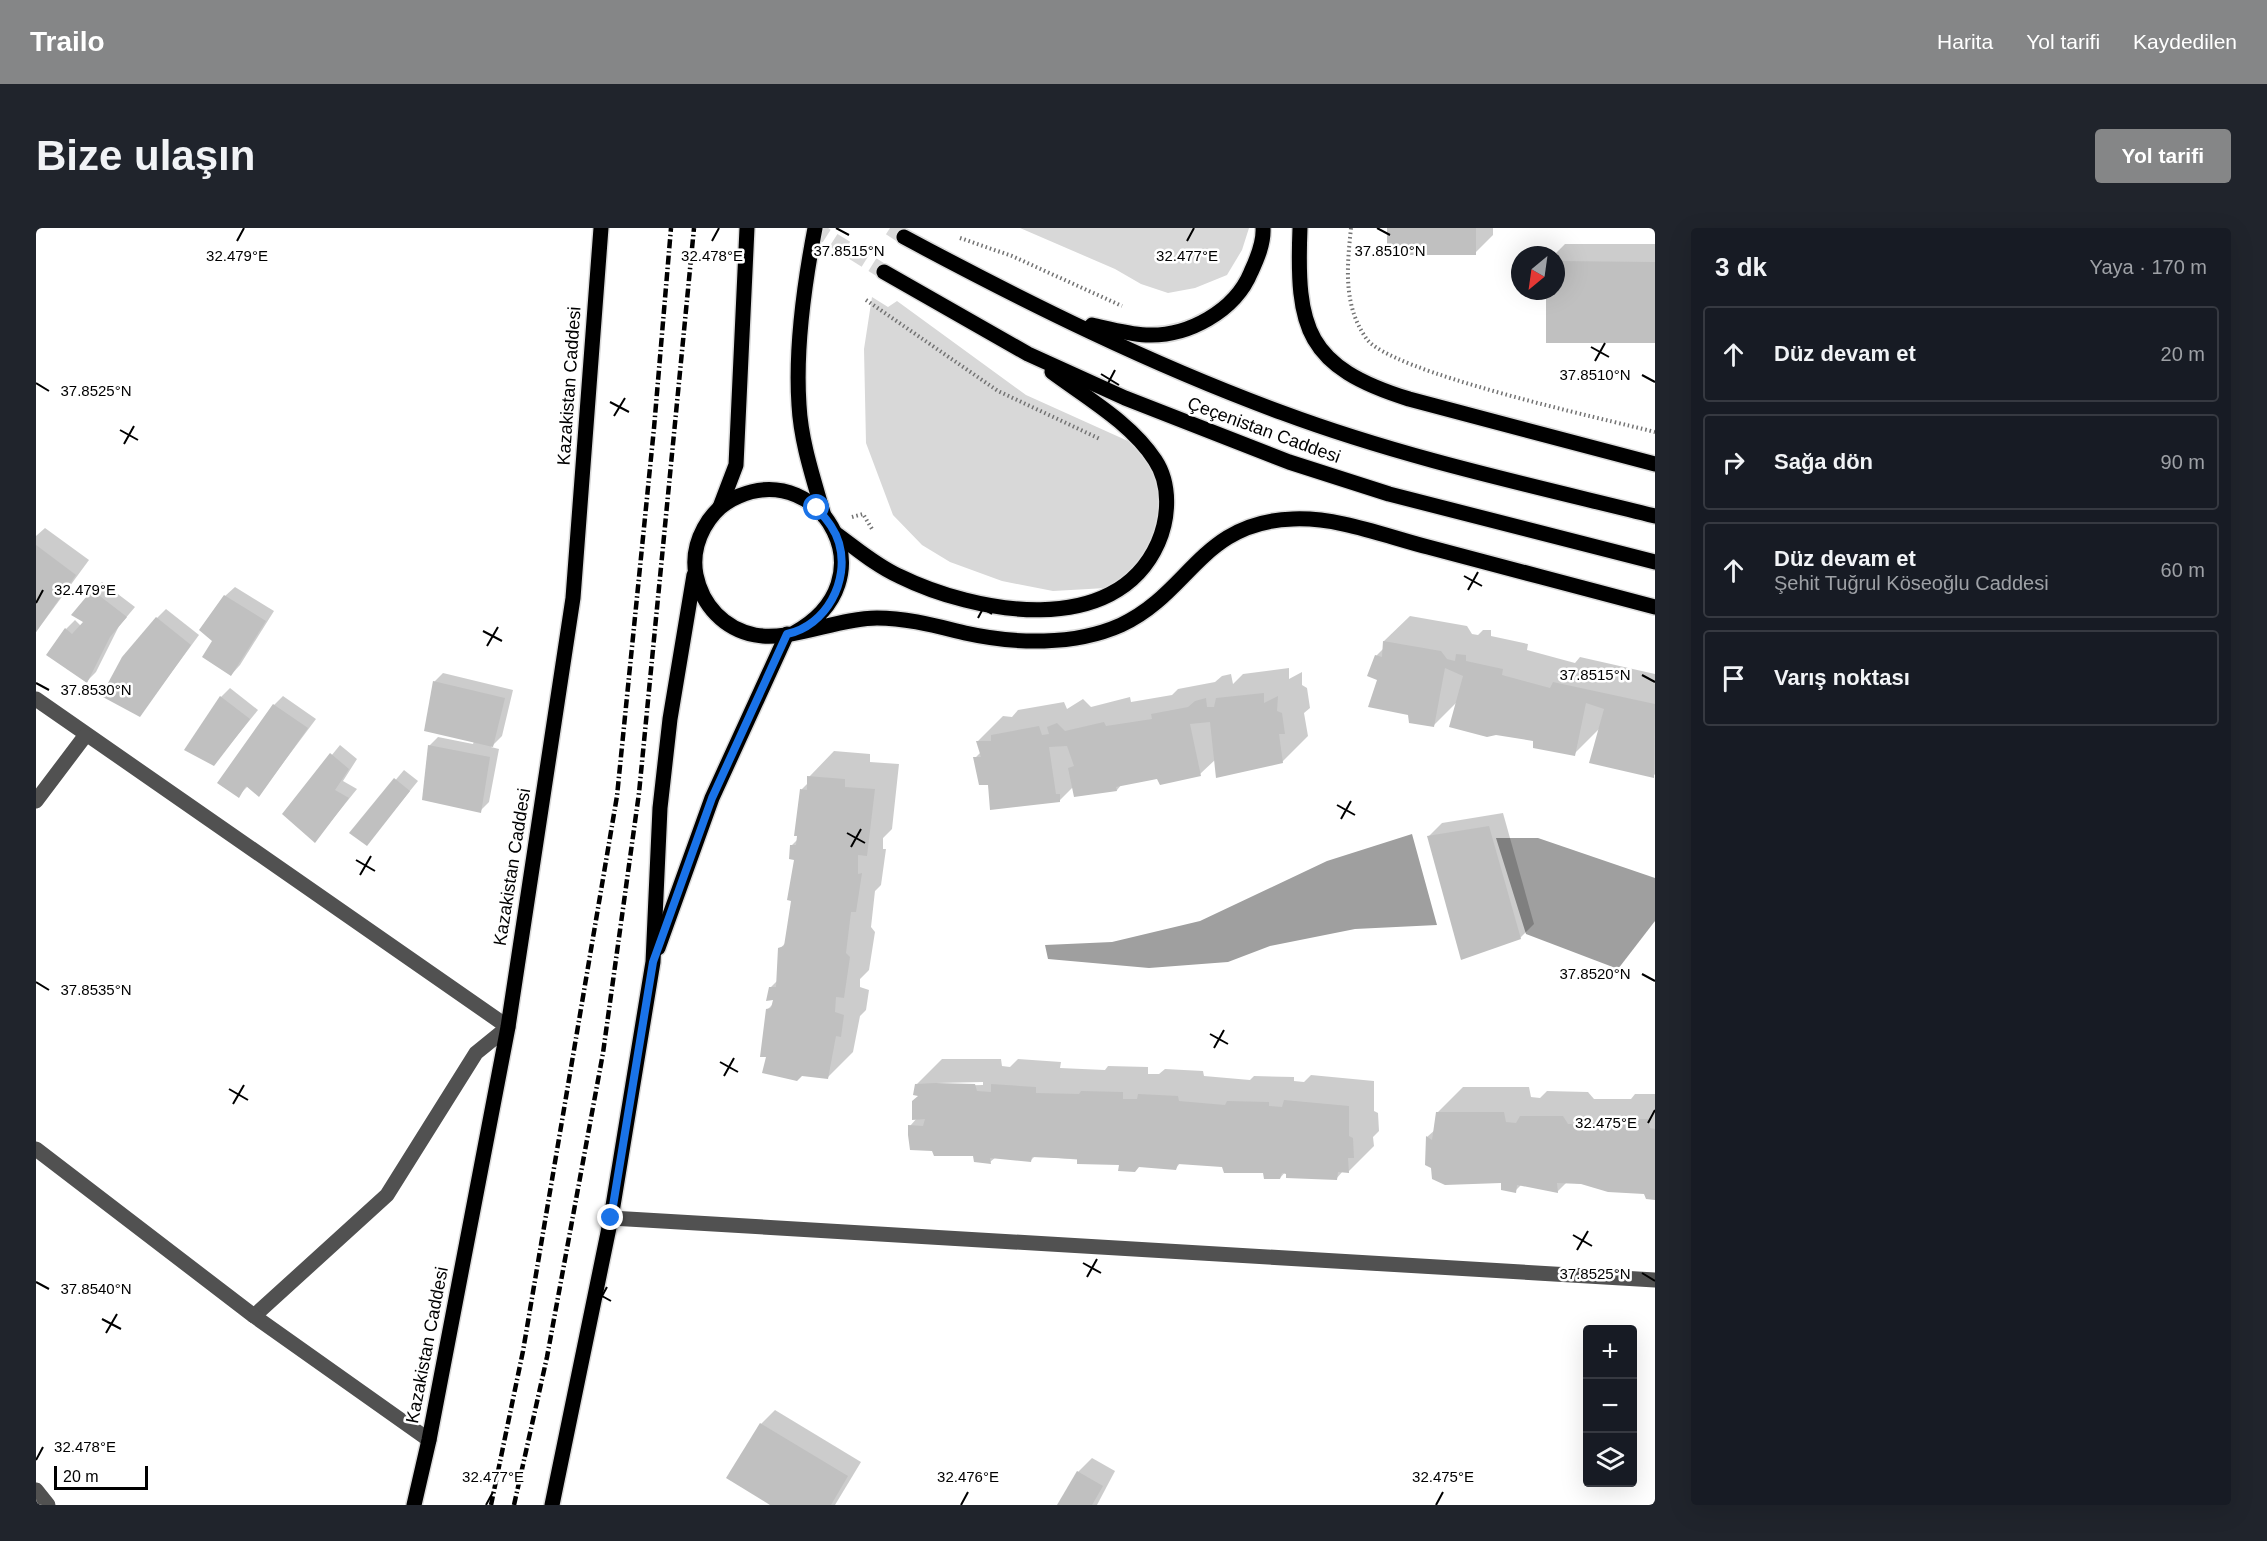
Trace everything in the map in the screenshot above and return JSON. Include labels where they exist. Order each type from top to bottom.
[{"type":"main road","name":"Kazakistan Caddesi","points":[[414,1505],[429,1440],[507,1028],[573,598],[601,228]]},
{"type":"main road","points":[[719,508],[736,465],[747,228]]},
{"type":"main road","points":[[653,962],[712,798],[790,633],[820,615],[838,587],[842,566],[840,544],[830,525],[806,448],[799,406],[804,296],[816,228]]},
{"type":"main road","points":[[1053,315],[1120,332],[1148,335],[1175,332],[1195,326],[1217,314],[1236,297],[1257,258],[1263,228]]},
{"type":"main road","points":[[1300,228],[1300,298],[1307,329],[1326,356],[1350,375],[1379,390],[1409,399],[1655,464]]},
{"type":"main road","name":"Çeçenistan Caddesi","points":[[904,237],[1053,315],[1196,381],[1346,435],[1408,454],[1655,516]]},
{"type":"main road","name":"Çeçenistan Caddesi","points":[[884,272],[1028,354],[1125,398],[1289,462],[1389,494],[1655,562]]},
{"type":"main road","points":[[552,1505],[611,1218],[653,962],[660,808],[670,719],[697,546],[706,524],[719,508],[737,496],[758,490],[779,491],[799,496],[875,563],[899,576],[976,604],[1025,609],[1069,608],[1106,597],[1138,574],[1150,560],[1164,522],[1166,492],[1163,476],[1155,460],[1122,424],[1028,354]]},
{"type":"main road","points":[[695,570],[699,589],[708,606],[721,620],[737,630],[756,636],[790,633],[850,620],[878,618],[903,619],[994,638],[1017,640],[1086,636],[1119,626],[1148,609],[1206,552],[1226,538],[1268,521],[1295,519],[1349,526],[1655,607]]},
{"type":"street","points":[[36,699],[85,736],[507,1028],[476,1053],[387,1195],[254,1316]]},
{"type":"street","points":[[36,801],[85,736]]},
{"type":"street","points":[[36,1149],[254,1316],[429,1440]]},
{"type":"street","points":[[611,1218],[1655,1280]]},
{"type":"street","points":[[36,1490],[48,1505]]},
{"type":"path","points":[[1351,228],[1347,269],[1351,312],[1367,341],[1386,354],[1418,368],[1500,392],[1655,432]]},
{"type":"path","points":[[959,237],[1012,256],[1130,309]]},
{"type":"path","points":[[866,300],[998,391],[1104,440]]},
{"type":"path","points":[[830,525],[863,514],[874,533]]},
{"type":"shaded area","points":[[1020,228],[1249,228],[1242,250],[1227,275],[1195,288],[1168,293],[1141,284],[1115,269]]},
{"type":"shaded area","points":[[872,297],[888,307],[897,301],[1026,395],[1128,441],[1152,464],[1171,491],[1157,554],[1106,588],[1053,591],[1002,581],[950,562],[922,545],[893,515],[866,443],[864,349]]},
{"type":"shaded area","points":[[1412,834],[1437,925],[1355,929],[1270,946],[1228,962],[1149,968],[1048,959],[1045,945],[1112,942],[1200,921],[1327,861]]},
{"type":"shaded area","points":[[1496,838],[1538,838],[1655,878],[1655,921],[1618,969],[1526,934]]},
{"type":"building","points":[[1387,228],[1476,228],[1476,255],[1387,255]]},
{"type":"building","points":[[1565,261],[1655,262],[1655,343],[1546,343],[1546,300],[1565,300]]},
{"type":"building","points":[[36,545],[76,575],[36,632]]},
{"type":"building","points":[[92,590],[127,617],[110,637],[87,683],[46,655],[65,628],[72,634],[83,622],[71,615]]},
{"type":"building","points":[[224,595],[266,621],[231,676],[202,657],[212,641],[199,630]]},
{"type":"building","points":[[156,617],[191,645],[140,717],[101,696],[122,657]]},
{"type":"building","points":[[1383,641],[1441,651],[1447,659],[1455,661],[1456,654],[1466,655],[1466,661],[1503,669],[1502,675],[1550,688],[1553,682],[1655,704],[1654,778],[1589,763],[1604,709],[1586,703],[1575,756],[1533,748],[1533,741],[1496,735],[1487,737],[1449,727],[1463,676],[1445,668],[1434,727],[1409,723],[1408,715],[1368,707],[1377,680],[1367,676],[1375,655],[1382,657]]},
{"type":"building","points":[[433,681],[505,698],[493,747],[424,731]]},
{"type":"building","points":[[1264,693],[1264,703],[1278,696],[1277,711],[1282,713],[1285,734],[1279,734],[1283,763],[1216,778],[1210,722],[1190,724],[1201,776],[1160,785],[1157,779],[1116,787],[1117,791],[1074,797],[1068,768],[1074,766],[1067,746],[1049,747],[1056,794],[1060,794],[1060,802],[990,810],[988,785],[979,785],[973,757],[981,757],[976,741],[991,741],[991,735],[1039,726],[1042,735],[1049,734],[1047,727],[1057,723],[1065,731],[1104,722],[1106,726],[1152,719],[1151,714],[1188,707],[1195,701],[1206,698],[1207,707],[1214,707],[1216,698]]},
{"type":"building","points":[[220,696],[250,719],[214,766],[184,750]]},
{"type":"building","points":[[273,704],[308,728],[259,797],[246,786],[239,798],[217,783]]},
{"type":"building","points":[[428,745],[490,757],[481,813],[422,800]]},
{"type":"building","points":[[330,753],[349,769],[335,790],[349,798],[315,843],[282,814]]},
{"type":"building","points":[[807,776],[845,779],[845,787],[875,789],[867,856],[858,855],[858,874],[862,873],[856,912],[851,912],[846,953],[850,957],[844,998],[836,997],[835,1012],[844,1015],[841,1037],[836,1036],[828,1079],[802,1076],[797,1081],[762,1073],[766,1057],[760,1057],[766,1009],[771,1008],[773,1000],[766,1001],[769,987],[776,987],[778,948],[784,946],[791,901],[787,900],[794,860],[789,859],[790,845],[796,845],[797,836],[794,836],[800,789],[807,790]]},
{"type":"building","points":[[394,778],[410,791],[367,846],[349,833]]},
{"type":"building","points":[[1489,826],[1521,939],[1461,960],[1427,836]]},
{"type":"building","points":[[915,1084],[975,1084],[977,1091],[991,1092],[991,1084],[1036,1087],[1036,1093],[1123,1092],[1123,1099],[1137,1099],[1138,1094],[1178,1096],[1179,1101],[1225,1105],[1227,1101],[1269,1102],[1269,1106],[1282,1107],[1284,1100],[1349,1106],[1349,1136],[1353,1138],[1354,1158],[1348,1158],[1349,1173],[1338,1172],[1337,1180],[1286,1178],[1286,1174],[1282,1173],[1280,1179],[1264,1179],[1263,1173],[1224,1173],[1222,1167],[1178,1164],[1176,1170],[1139,1167],[1135,1172],[1118,1171],[1119,1165],[1077,1164],[1077,1159],[1032,1157],[1031,1162],[990,1158],[991,1164],[974,1162],[973,1156],[934,1156],[932,1151],[910,1150],[908,1125],[923,1126],[925,1119],[912,1120],[912,1101],[918,1096],[913,1095]]},
{"type":"building","points":[[1436,1112],[1504,1112],[1506,1122],[1516,1123],[1520,1116],[1563,1116],[1568,1124],[1605,1123],[1608,1119],[1648,1119],[1650,1128],[1655,1129],[1655,1200],[1646,1199],[1644,1194],[1608,1192],[1581,1184],[1557,1183],[1558,1193],[1517,1185],[1516,1193],[1501,1190],[1501,1183],[1445,1185],[1432,1179],[1431,1168],[1425,1165],[1426,1136],[1432,1140]]},
{"type":"building","points":[[760,1423],[848,1476],[831,1505],[770,1505],[726,1478]]},
{"type":"building","points":[[1077,1471],[1103,1486],[1092,1505],[1057,1505]]},
{"type":"tunnel","points":[[814,228],[884,272]]},
{"type":"tunnel","points":[[890,228],[904,237]]},
{"type":"railway","points":[[491,1505],[523,1351],[617,796],[654,428],[671,228]]},
{"type":"railway","points":[[514,1505],[547,1357],[603,1053],[639,793],[694,228]]},
{"type":"route","points":[[611,1218],[653,962],[684,872],[738,737],[762,692],[787,634],[794,633],[813,622],[828,607],[838,587],[842,566],[840,544],[831,524],[817,508]]}]
